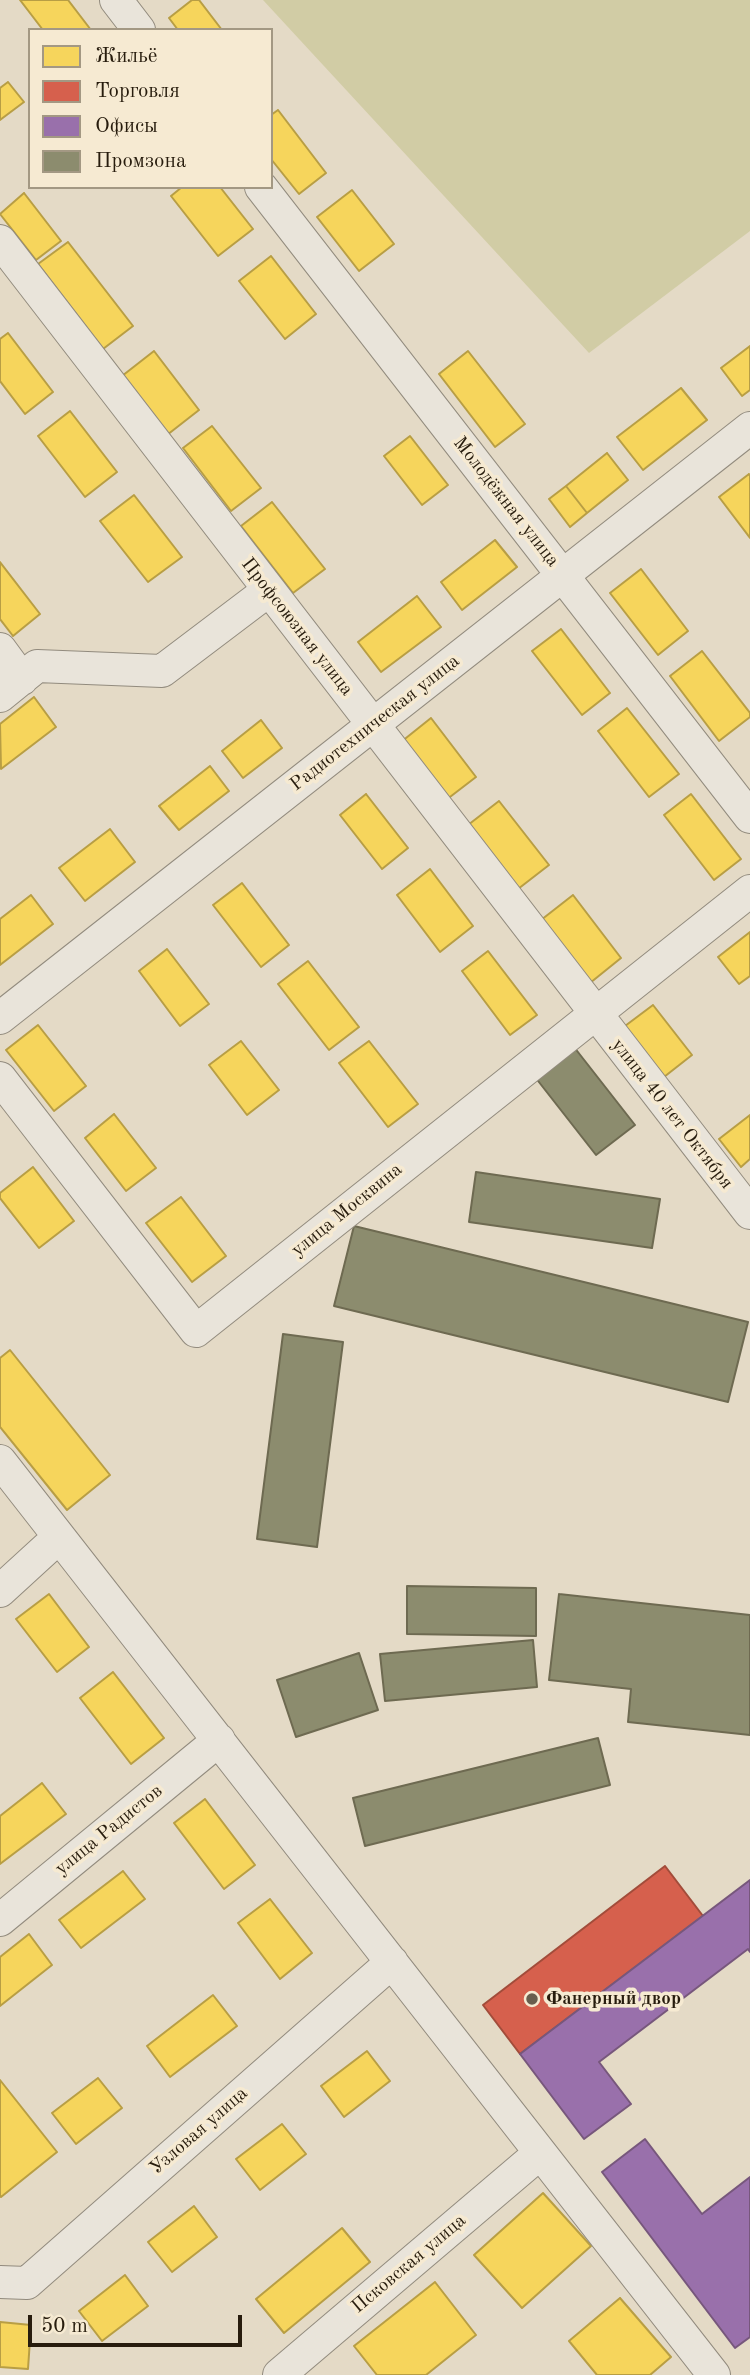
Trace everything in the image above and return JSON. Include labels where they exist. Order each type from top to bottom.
[{"type":"street","points":[[116,0],[137,28]]},
{"type":"street","name":"Молодёжная улица","points":[[263,189],[750,817]]},
{"type":"street","name":"Профсоюзная улица","points":[[0,241],[594,1013]]},
{"type":"street","name":"Радиотехническая улица","points":[[0,1018],[750,428]]},
{"type":"street","points":[[0,649],[11,687],[37,666],[162,671],[269,590]]},
{"type":"street","name":"улица Москвина","points":[[0,1078],[196,1331],[750,891]]},
{"type":"street","name":"улица 40 лет Октября","points":[[594,1013],[750,1213]]},
{"type":"street","points":[[0,1461],[714,2375]]},
{"type":"street","points":[[0,1591],[59,1537]]},
{"type":"street","name":"улица Радистов","points":[[0,1920],[219,1740]]},
{"type":"street","name":"Узловая улица","points":[[0,2282],[27,2283],[392,1962]]},
{"type":"street","name":"Псковская улица","points":[[279,2375],[539,2154]]},
{"type":"shaded area","points":[[263,0],[750,0],[750,231],[589,353]]},
{"type":"building: Жильё","points":[[20,0],[68,0],[89,28],[41,28]]},
{"type":"building: Жильё","points":[[192,0],[199,0],[220,28],[176,28],[169,18]]},
{"type":"building: Жильё","points":[[8,82],[24,102],[0,120],[0,88]]},
{"type":"building: Жильё","points":[[278,110],[326,173],[299,194],[273,162],[273,114]]},
{"type":"building: Жильё","points":[[180,189],[222,189],[253,229],[218,256],[171,196]]},
{"type":"building: Жильё","points":[[352,190],[394,244],[359,271],[317,217]]},
{"type":"building: Жильё","points":[[24,193],[61,241],[36,260],[0,214]]},
{"type":"building: Жильё","points":[[68,242],[133,326],[103,349],[38,264]]},
{"type":"building: Жильё","points":[[271,256],[316,314],[285,339],[239,281]]},
{"type":"building: Жильё","points":[[8,333],[53,392],[25,414],[0,381],[0,339]]},
{"type":"building: Жильё","points":[[750,346],[750,390],[742,396],[721,368]]},
{"type":"building: Жильё","points":[[154,351],[199,410],[167,435],[122,376]]},
{"type":"building: Жильё","points":[[468,351],[525,424],[495,447],[439,374]]},
{"type":"building: Жильё","points":[[681,388],[707,420],[643,470],[617,437]]},
{"type":"building: Жильё","points":[[70,411],[117,472],[85,497],[38,436]]},
{"type":"building: Жильё","points":[[212,426],[261,488],[231,511],[183,448]]},
{"type":"building: Жильё","points":[[410,436],[448,485],[422,505],[384,456]]},
{"type":"building: Жильё","points":[[607,453],[628,480],[587,513],[566,486]]},
{"type":"building: Жильё","points":[[749,474],[750,476],[750,538],[719,497]]},
{"type":"building: Жильё","points":[[566,486],[587,513],[570,527],[549,499]]},
{"type":"building: Жильё","points":[[134,495],[182,557],[148,582],[100,521]]},
{"type":"building: Жильё","points":[[272,502],[325,569],[293,593],[241,526]]},
{"type":"building: Жильё","points":[[495,540],[517,567],[462,610],[441,582]]},
{"type":"building: Жильё","points":[[0,562],[40,614],[13,636],[0,619]]},
{"type":"building: Жильё","points":[[641,569],[688,631],[658,655],[610,593]]},
{"type":"building: Жильё","points":[[417,596],[441,627],[381,672],[358,642]]},
{"type":"building: Жильё","points":[[561,629],[610,693],[582,715],[532,651]]},
{"type":"building: Жильё","points":[[702,651],[750,713],[750,717],[719,741],[670,676]]},
{"type":"building: Жильё","points":[[34,697],[56,727],[1,769],[0,724]]},
{"type":"building: Жильё","points":[[627,708],[679,774],[649,797],[598,731]]},
{"type":"building: Жильё","points":[[431,718],[476,777],[446,800],[401,742]]},
{"type":"building: Жильё","points":[[261,720],[282,748],[243,778],[222,751]]},
{"type":"building: Жильё","points":[[210,766],[229,791],[179,830],[159,806]]},
{"type":"building: Жильё","points":[[366,794],[408,848],[382,869],[340,815]]},
{"type":"building: Жильё","points":[[691,794],[741,859],[714,880],[664,815]]},
{"type":"building: Жильё","points":[[499,801],[549,865],[518,889],[468,825]]},
{"type":"building: Жильё","points":[[110,829],[135,862],[85,901],[59,868]]},
{"type":"building: Жильё","points":[[430,869],[473,926],[440,952],[397,895]]},
{"type":"building: Жильё","points":[[242,883],[289,945],[261,967],[213,905]]},
{"type":"building: Жильё","points":[[31,895],[53,924],[0,965],[0,919]]},
{"type":"building: Жильё","points":[[573,895],[621,958],[590,983],[541,920]]},
{"type":"building: Жильё","points":[[750,932],[750,976],[739,984],[718,957]]},
{"type":"building: Жильё","points":[[167,949],[209,1004],[180,1026],[139,971]]},
{"type":"building: Жильё","points":[[488,951],[537,1015],[510,1035],[462,971]]},
{"type":"building: Жильё","points":[[308,961],[359,1027],[329,1050],[278,984]]},
{"type":"building: Жильё","points":[[653,1005],[692,1055],[664,1077],[625,1026]]},
{"type":"building: Жильё","points":[[38,1025],[86,1086],[54,1111],[6,1050]]},
{"type":"building: Жильё","points":[[241,1041],[279,1090],[247,1115],[209,1065]]},
{"type":"building: Жильё","points":[[369,1041],[418,1104],[388,1127],[339,1063]]},
{"type":"building: Жильё","points":[[114,1114],[156,1168],[126,1191],[85,1138]]},
{"type":"building: Жильё","points":[[750,1115],[750,1159],[741,1167],[719,1139]]},
{"type":"building: Жильё","points":[[33,1167],[74,1221],[39,1248],[0,1198],[0,1193]]},
{"type":"building: Жильё","points":[[181,1197],[226,1256],[192,1282],[146,1223]]},
{"type":"building: Жильё","points":[[10,1350],[110,1475],[67,1510],[0,1427],[0,1358]]},
{"type":"building: Жильё","points":[[49,1594],[89,1647],[57,1672],[16,1619]]},
{"type":"building: Жильё","points":[[113,1672],[164,1738],[131,1764],[80,1698]]},
{"type":"building: Жильё","points":[[42,1783],[66,1814],[0,1864],[0,1816]]},
{"type":"building: Жильё","points":[[205,1799],[255,1865],[224,1889],[174,1823]]},
{"type":"building: Жильё","points":[[123,1871],[145,1899],[81,1948],[59,1920]]},
{"type":"building: Жильё","points":[[270,1899],[312,1953],[280,1979],[238,1923]]},
{"type":"building: Жильё","points":[[29,1934],[52,1965],[0,2006],[0,1957]]},
{"type":"building: Жильё","points":[[213,1995],[237,2026],[170,2077],[147,2046]]},
{"type":"building: Жильё","points":[[367,2051],[390,2081],[344,2117],[321,2086]]},
{"type":"building: Жильё","points":[[98,2078],[122,2108],[76,2144],[52,2113]]},
{"type":"building: Жильё","points":[[0,2080],[57,2152],[1,2197],[0,2195]]},
{"type":"building: Жильё","points":[[282,2124],[306,2154],[260,2190],[236,2159]]},
{"type":"building: Жильё","points":[[543,2193],[591,2246],[522,2308],[474,2255]]},
{"type":"building: Жильё","points":[[194,2206],[217,2237],[172,2272],[148,2242]]},
{"type":"building: Жильё","points":[[342,2228],[370,2262],[284,2333],[256,2299]]},
{"type":"building: Жильё","points":[[125,2275],[148,2306],[102,2341],[79,2311]]},
{"type":"building: Жильё","points":[[435,2282],[476,2335],[426,2375],[377,2375],[354,2346]]},
{"type":"building: Жильё","points":[[620,2298],[671,2357],[650,2375],[597,2375],[569,2341]]},
{"type":"building: Жильё","points":[[0,2322],[31,2325],[28,2369],[0,2367]]},
{"type":"building: Торговля","points":[[665,1866],[703,1916],[520,2054],[483,2005]]},
{"type":"building: Офисы","points":[[750,1880],[750,1952],[748,1949],[599,2062],[631,2104],[584,2139],[520,2054]]},
{"type":"building: Офисы","points":[[645,2139],[702,2214],[750,2177],[750,2337],[735,2348],[602,2172]]},
{"type":"building: Промзона","points":[[574,1047],[635,1125],[596,1155],[535,1077]]},
{"type":"building: Промзона","points":[[476,1172],[660,1199],[652,1248],[469,1222]]},
{"type":"building: Промзона","points":[[354,1226],[748,1322],[728,1402],[334,1306]]},
{"type":"building: Промзона","points":[[283,1334],[343,1342],[317,1547],[257,1539]]},
{"type":"building: Промзона","points":[[407,1586],[536,1588],[536,1636],[407,1634]]},
{"type":"building: Промзона","points":[[559,1594],[750,1615],[750,1735],[628,1722],[631,1689],[549,1680]]},
{"type":"building: Промзона","points":[[533,1640],[537,1687],[385,1701],[380,1654]]},
{"type":"building: Промзона","points":[[359,1653],[378,1710],[296,1737],[277,1680]]},
{"type":"building: Промзона","points":[[598,1738],[610,1785],[365,1846],[353,1798]]},
{"type":"place","name":"Фанерный двор","points":[[532,1999]]}]
